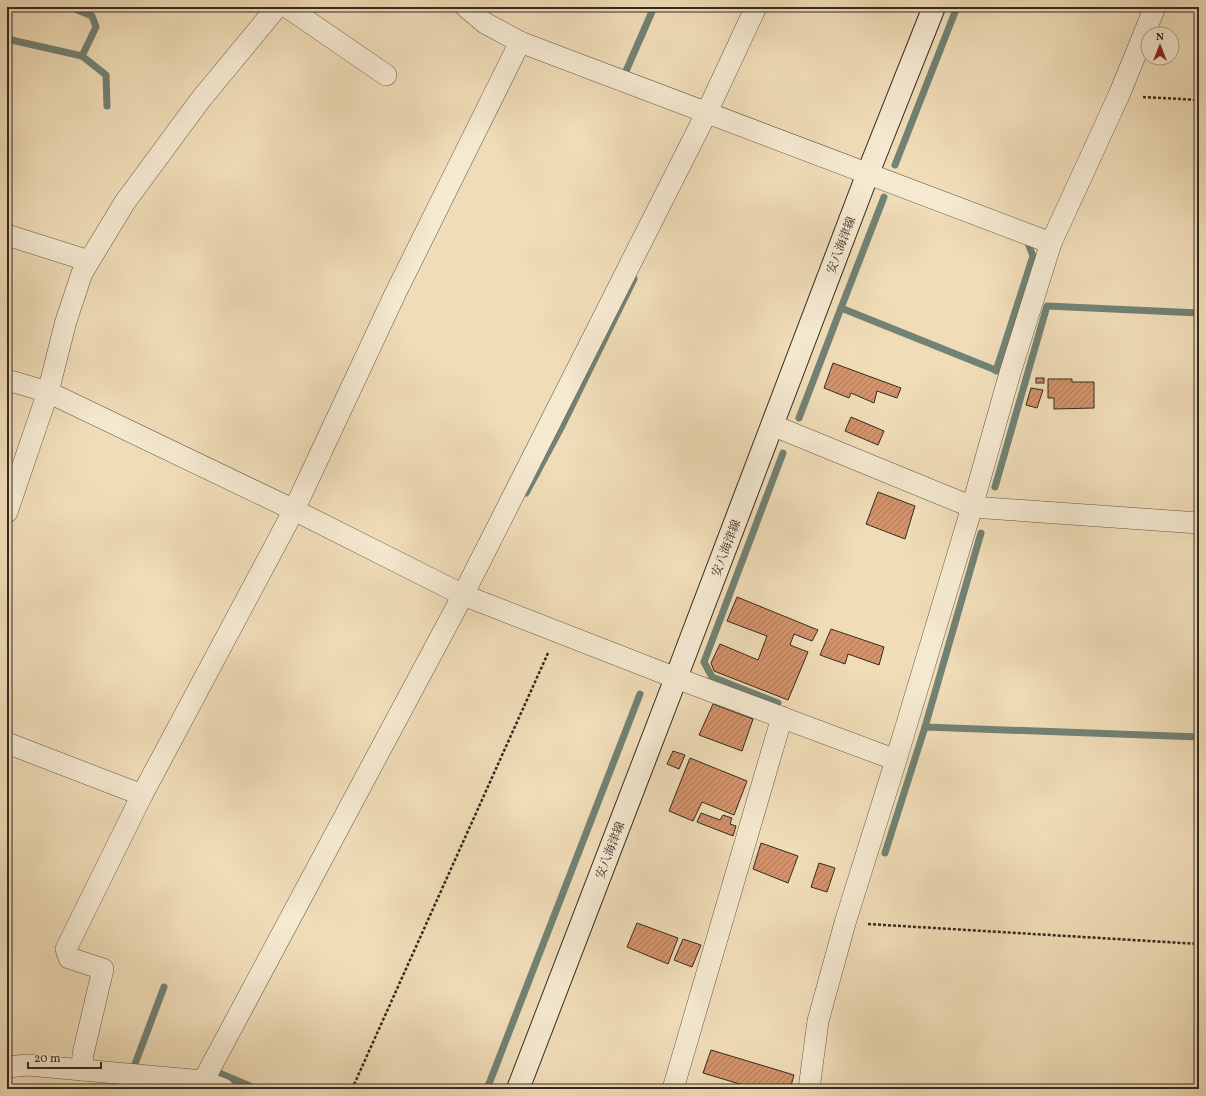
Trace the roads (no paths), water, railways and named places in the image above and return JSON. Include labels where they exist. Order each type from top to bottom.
[{"type":"main road","name":"安八海津線","points":[[518,1089],[868,173],[934,7]]},
{"type":"street","points":[[7,512],[48,392],[66,321],[82,273],[125,202],[201,99],[277,7]]},
{"type":"street","points":[[287,7],[386,74]]},
{"type":"street","points":[[466,7],[485,22],[520,42],[1051,243]]},
{"type":"street","points":[[201,1085],[463,595],[707,112],[756,7]]},
{"type":"street","points":[[809,1089],[818,1021],[845,923],[896,760],[972,507],[1010,373],[1051,243],[1119,95],[1155,7]]},
{"type":"street","points":[[82,1070],[83,1054],[104,969],[69,958],[66,949],[142,795],[294,510],[396,292],[520,42]]},
{"type":"street","points":[[7,235],[90,261]]},
{"type":"street","points":[[7,380],[48,392],[294,510],[463,595],[676,678],[896,760]]},
{"type":"street","points":[[772,425],[972,507],[1199,523]]},
{"type":"street","points":[[673,1089],[782,717]]},
{"type":"street","points":[[7,743],[142,795]]},
{"type":"street","points":[[7,1067],[28,1065],[82,1070],[224,1089]]},
{"type":"waterway","points":[[70,7],[92,16],[96,27],[82,56]]},
{"type":"waterway","points":[[626,71],[654,7]]},
{"type":"waterway","points":[[895,165],[957,7]]},
{"type":"waterway","points":[[7,39],[82,56],[106,75],[107,106]]},
{"type":"waterway","points":[[884,197],[841,308],[998,371]]},
{"type":"waterway","points":[[996,371],[1033,256],[1028,243]]},
{"type":"waterway","points":[[526,493],[563,424],[634,279]]},
{"type":"waterway","points":[[995,487],[1047,306],[1199,313]]},
{"type":"waterway","points":[[799,418],[841,308]]},
{"type":"waterway","points":[[778,703],[712,677],[704,662],[783,453]]},
{"type":"waterway","points":[[925,727],[981,533]]},
{"type":"waterway","points":[[487,1089],[640,694]]},
{"type":"waterway","points":[[885,853],[925,727],[1199,737]]},
{"type":"waterway","points":[[135,1064],[164,987]]},
{"type":"waterway","points":[[219,1073],[257,1089]]}]
